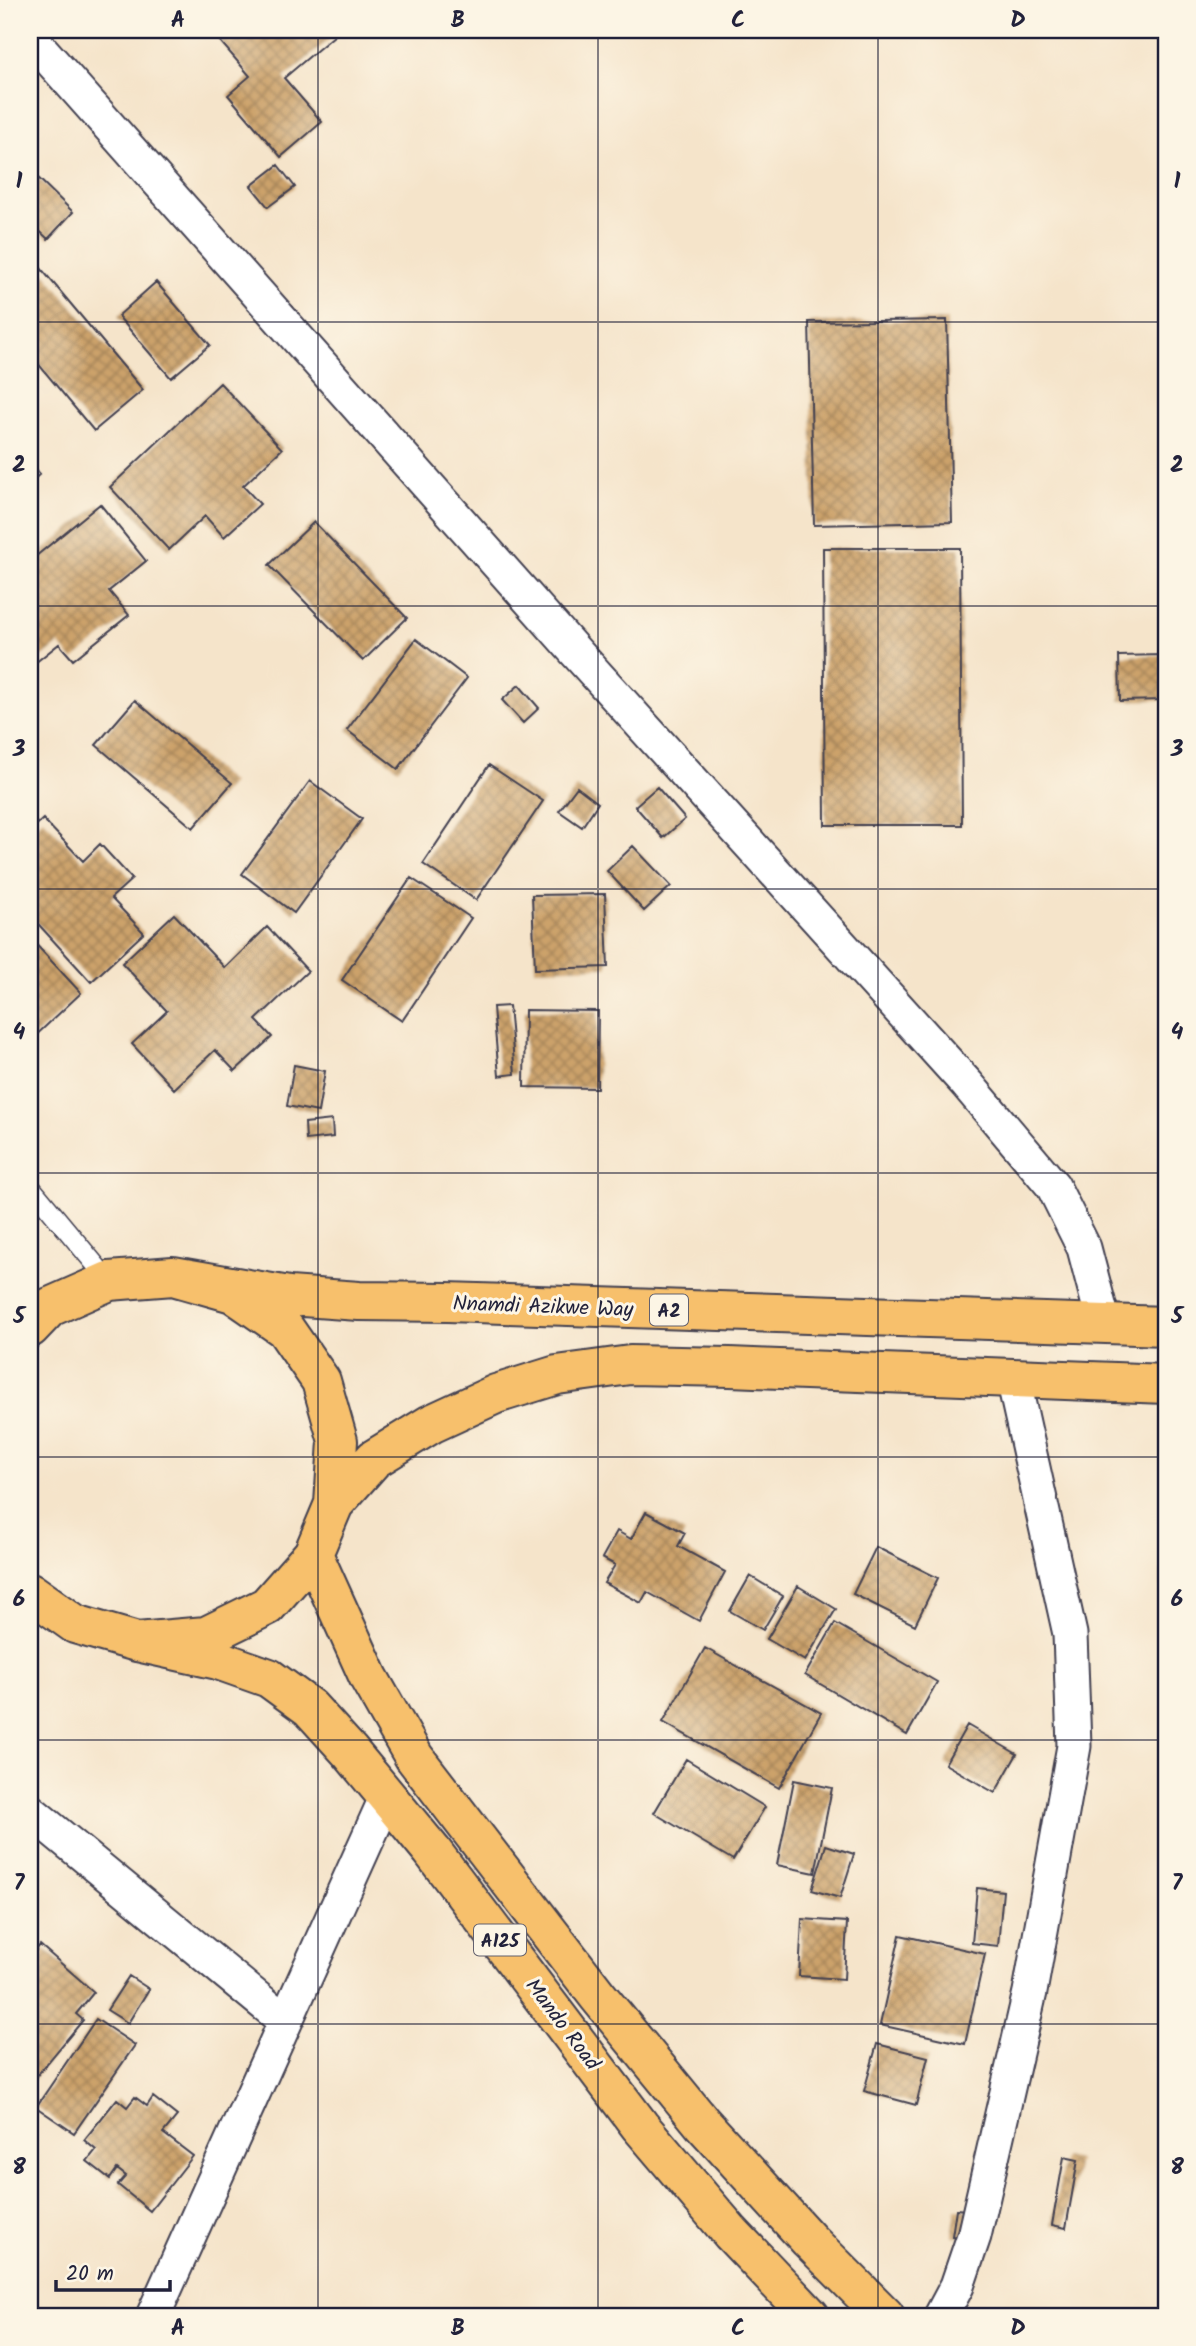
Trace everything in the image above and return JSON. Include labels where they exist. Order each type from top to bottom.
[{"type":"highway","name":"Nnamdi Azikwe Way","points":[[173,1276],[289,1297],[359,1301],[1166,1326]]},
{"type":"highway","points":[[37,1315],[108,1281],[173,1276],[233,1293],[285,1329],[321,1381],[338,1441],[334,1504],[313,1554],[267,1606],[206,1636],[136,1642]]},
{"type":"highway","points":[[334,1504],[374,1460],[432,1424],[496,1394],[557,1375],[630,1365],[1166,1384]]},
{"type":"highway","name":"Mando Road","points":[[313,1554],[369,1678],[414,1757],[598,1996],[703,2124],[809,2240],[885,2316]]},
{"type":"highway","name":"Mando Road","points":[[30,1591],[75,1624],[136,1642],[218,1660],[269,1678],[310,1708],[432,1852],[640,2126],[731,2233],[810,2316]]},
{"type":"street","points":[[30,37],[574,650],[967,1084],[1045,1175],[1084,1248],[1104,1324]]},
{"type":"street","points":[[940,2316],[957,2286],[977,2223],[1030,1992],[1074,1746],[1070,1634],[1013,1378]]},
{"type":"street","points":[[153,2316],[387,1796]]},
{"type":"street","points":[[30,1811],[285,2021]]},
{"type":"lane","points":[[30,1186],[108,1281]]},
{"type":"building","points":[[217,30],[341,30],[284,78],[322,122],[281,157],[228,95],[250,76],[213,33]]},
{"type":"building","points":[[278,165],[295,187],[268,207],[251,186]]},
{"type":"building","points":[[30,170],[73,212],[48,239],[30,222]]},
{"type":"building","points":[[39,266],[143,390],[94,431],[30,354],[30,274]]},
{"type":"building","points":[[156,282],[210,345],[171,378],[118,316]]},
{"type":"building","points":[[947,320],[952,522],[814,525],[809,322]]},
{"type":"building","points":[[220,383],[282,449],[243,486],[260,504],[224,537],[205,516],[169,550],[110,487]]},
{"type":"building","points":[[30,462],[40,474],[30,483]]},
{"type":"building","points":[[100,504],[146,561],[109,591],[129,615],[73,660],[59,644],[30,667],[30,561]]},
{"type":"building","points":[[314,522],[407,618],[363,661],[269,565]]},
{"type":"building","points":[[823,548],[960,548],[962,825],[825,825]]},
{"type":"building","points":[[416,639],[467,678],[398,769],[347,730]]},
{"type":"building","points":[[1162,655],[1163,700],[1120,701],[1119,656]]},
{"type":"building","points":[[519,685],[539,708],[523,723],[502,700]]},
{"type":"building","points":[[135,700],[232,783],[193,828],[96,745]]},
{"type":"building","points":[[489,765],[543,801],[476,900],[423,864]]},
{"type":"building","points":[[310,781],[362,819],[294,913],[242,874]]},
{"type":"building","points":[[577,787],[598,803],[582,827],[559,811]]},
{"type":"building","points":[[657,787],[685,819],[663,838],[635,806]]},
{"type":"building","points":[[43,819],[83,861],[100,844],[132,879],[111,898],[144,933],[91,982],[30,915],[30,831]]},
{"type":"building","points":[[633,846],[671,886],[644,911],[607,871]]},
{"type":"building","points":[[411,878],[471,918],[402,1021],[342,980]]},
{"type":"building","points":[[605,894],[608,967],[535,969],[532,895]]},
{"type":"building","points":[[174,914],[225,968],[267,927],[308,971],[256,1020],[272,1037],[235,1071],[215,1050],[174,1089],[132,1044],[167,1011],[122,963]]},
{"type":"building","points":[[30,938],[81,993],[30,1041]]},
{"type":"building","points":[[509,1006],[515,1074],[499,1076],[493,1007]]},
{"type":"building","points":[[525,1010],[598,1011],[597,1088],[524,1087]]},
{"type":"building","points":[[294,1065],[325,1071],[318,1112],[287,1106]]},
{"type":"building","points":[[332,1120],[333,1137],[306,1140],[305,1123]]},
{"type":"building","points":[[646,1512],[685,1533],[678,1546],[725,1572],[699,1621],[647,1592],[641,1603],[604,1583],[615,1565],[602,1558],[617,1531],[631,1539]]},
{"type":"building","points":[[876,1547],[938,1578],[915,1625],[853,1594]]},
{"type":"building","points":[[1161,1570],[1166,1570],[1166,1651],[1163,1651]]},
{"type":"building","points":[[750,1576],[783,1596],[763,1630],[730,1611]]},
{"type":"building","points":[[798,1586],[836,1609],[805,1661],[767,1639]]},
{"type":"building","points":[[835,1623],[937,1682],[907,1735],[805,1675]]},
{"type":"building","points":[[705,1648],[821,1713],[779,1788],[663,1722]]},
{"type":"building","points":[[967,1725],[1017,1754],[995,1793],[945,1764]]},
{"type":"building","points":[[686,1759],[765,1807],[733,1860],[654,1813]]},
{"type":"building","points":[[794,1780],[832,1788],[815,1873],[777,1865]]},
{"type":"building","points":[[826,1845],[854,1854],[840,1898],[812,1890]]},
{"type":"building","points":[[977,1888],[1003,1891],[998,1946],[972,1943]]},
{"type":"building","points":[[802,1919],[847,1922],[844,1979],[799,1976]]},
{"type":"building","points":[[900,1935],[985,1954],[965,2044],[880,2025]]},
{"type":"building","points":[[40,1945],[94,1992],[76,2014],[83,2020],[30,2084],[30,1957]]},
{"type":"building","points":[[129,1976],[149,1989],[128,2023],[107,2010]]},
{"type":"building","points":[[96,2019],[135,2045],[74,2133],[36,2107]]},
{"type":"building","points":[[877,2044],[928,2057],[916,2105],[864,2091]]},
{"type":"building","points":[[135,2097],[147,2106],[153,2097],[177,2116],[163,2133],[193,2156],[150,2211],[118,2185],[126,2176],[117,2169],[110,2179],[87,2161],[96,2150],[84,2140],[117,2099],[127,2107]]},
{"type":"building","points":[[1064,2157],[1078,2160],[1066,2228],[1052,2225]]},
{"type":"building","points":[[956,2209],[975,2211],[971,2238],[952,2236]]}]
